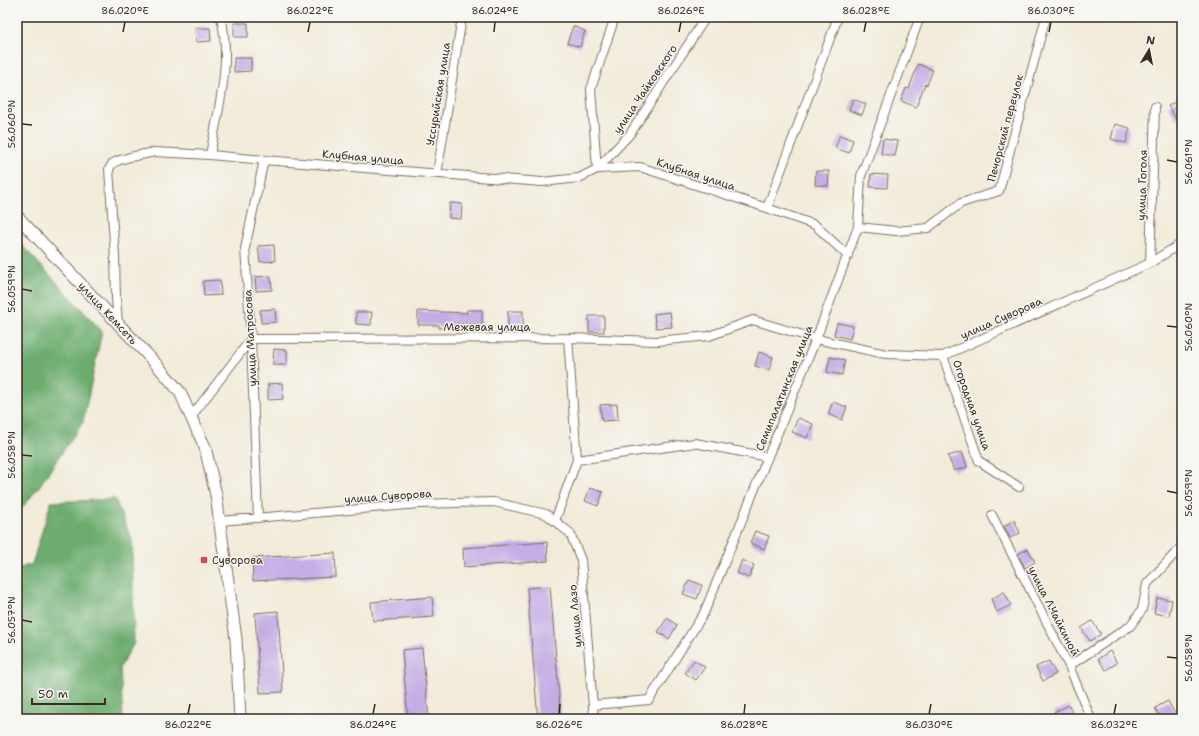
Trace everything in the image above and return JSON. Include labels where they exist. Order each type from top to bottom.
[{"type":"main road","name":"улица Кемсеть","points":[[17,216],[180,392],[191,416]]},
{"type":"main road","points":[[191,416],[205,447],[216,495],[236,639],[240,719]]},
{"type":"street","points":[[210,155],[225,74],[223,27],[221,17]]},
{"type":"street","name":"Уссурийская улица","points":[[437,174],[462,17]]},
{"type":"street","points":[[597,169],[591,89],[615,17]]},
{"type":"street","name":"улица Чайковского","points":[[597,169],[630,134],[706,17]]},
{"type":"street","points":[[767,208],[838,17]]},
{"type":"street","name":"Семипалатинская улица","points":[[593,705],[649,700],[704,613],[816,339],[848,256],[858,227],[861,176],[920,17]]},
{"type":"street","name":"Печорский переулок","points":[[858,227],[896,231],[928,228],[961,203],[999,191],[1046,17]]},
{"type":"street","name":"улица Гоголя","points":[[1150,264],[1155,107]]},
{"type":"street","name":"Клубная улица","points":[[118,324],[109,169],[117,161],[156,152],[542,182],[579,178],[597,169],[640,168],[767,208],[815,225],[848,256]]},
{"type":"street","name":"улица Матросова","points":[[258,518],[251,339],[245,248],[264,160]]},
{"type":"street","name":"улица Суворова","points":[[816,339],[886,354],[943,356],[1150,264],[1182,244]]},
{"type":"street","name":"Межевая улица","points":[[251,339],[568,338],[657,341],[709,336],[753,320],[816,339]]},
{"type":"street","points":[[555,521],[577,460],[568,338]]},
{"type":"street","points":[[191,416],[251,339]]},
{"type":"street","name":"Огородная улица","points":[[943,356],[980,461],[1019,487]]},
{"type":"street","points":[[577,460],[696,443],[768,457]]},
{"type":"street","name":"улица Суворова","points":[[220,521],[419,504],[494,502],[546,514],[555,521]]},
{"type":"street","name":"улица Л.Чайкиной","points":[[992,515],[1070,666],[1091,719]]},
{"type":"street","name":"улица Лазо","points":[[555,521],[570,533],[581,560],[594,719]]},
{"type":"street","points":[[1070,666],[1130,626],[1142,610],[1147,584],[1182,546]]},
{"type":"green space","points":[[17,240],[102,331],[83,422],[38,488],[17,514]]},
{"type":"green space","points":[[115,499],[132,540],[134,643],[120,667],[123,719],[17,719],[17,569],[32,564],[51,502]]},
{"type":"building","points":[[234,23],[248,23],[248,37],[234,37]]},
{"type":"building","points":[[573,26],[585,31],[580,47],[567,43]]},
{"type":"building","points":[[195,28],[210,28],[211,41],[196,42]]},
{"type":"building","points":[[234,58],[251,58],[251,71],[234,72]]},
{"type":"building","points":[[918,64],[933,70],[927,85],[925,84],[916,107],[901,101],[906,88],[909,89]]},
{"type":"building","points":[[1182,98],[1182,115],[1176,119],[1168,106]]},
{"type":"building","points":[[853,99],[866,104],[862,115],[849,110]]},
{"type":"building","points":[[1115,124],[1130,128],[1126,143],[1111,139]]},
{"type":"building","points":[[840,135],[853,140],[849,153],[835,148]]},
{"type":"building","points":[[883,139],[898,141],[895,156],[881,154]]},
{"type":"building","points":[[816,171],[829,171],[828,186],[815,185]]},
{"type":"building","points":[[871,174],[888,175],[887,188],[870,187]]},
{"type":"building","points":[[450,203],[462,204],[461,219],[449,218]]},
{"type":"building","points":[[274,245],[275,261],[260,262],[258,246]]},
{"type":"building","points":[[271,276],[272,290],[256,291],[255,277]]},
{"type":"building","points":[[220,280],[221,295],[204,296],[203,281]]},
{"type":"building","points":[[275,309],[276,322],[261,323],[260,310]]},
{"type":"building","points":[[467,310],[482,310],[482,324],[456,324],[456,328],[439,328],[439,325],[418,325],[418,311],[467,313]]},
{"type":"building","points":[[508,311],[523,311],[523,327],[508,327]]},
{"type":"building","points":[[356,312],[372,312],[371,325],[356,324]]},
{"type":"building","points":[[670,312],[672,327],[656,328],[654,314]]},
{"type":"building","points":[[589,316],[604,316],[604,332],[589,332]]},
{"type":"building","points":[[837,323],[853,326],[850,339],[834,335]]},
{"type":"building","points":[[274,349],[287,350],[287,365],[273,365]]},
{"type":"building","points":[[759,352],[773,357],[769,370],[755,366]]},
{"type":"building","points":[[830,357],[845,360],[842,375],[827,372]]},
{"type":"building","points":[[282,383],[283,399],[268,400],[268,384]]},
{"type":"building","points":[[833,402],[847,407],[842,420],[828,414]]},
{"type":"building","points":[[617,404],[618,420],[602,421],[600,405]]},
{"type":"building","points":[[798,418],[813,424],[807,438],[792,432]]},
{"type":"building","points":[[962,452],[967,467],[954,471],[948,456]]},
{"type":"building","points":[[590,488],[603,492],[598,506],[585,501]]},
{"type":"building","points":[[1014,520],[1020,533],[1010,538],[1004,526]]},
{"type":"building","points":[[755,531],[769,536],[764,549],[750,543]]},
{"type":"building","points":[[547,542],[548,561],[464,567],[463,548]]},
{"type":"building","points":[[1028,549],[1035,562],[1025,568],[1018,554]]},
{"type":"building","points":[[335,553],[336,577],[253,581],[252,558]]},
{"type":"building","points":[[742,560],[754,565],[749,578],[737,573]]},
{"type":"building","points":[[689,580],[702,585],[697,599],[683,594]]},
{"type":"building","points":[[550,586],[561,719],[538,719],[527,588]]},
{"type":"building","points":[[1004,592],[1011,605],[997,612],[991,599]]},
{"type":"building","points":[[432,597],[434,617],[373,621],[371,602]]},
{"type":"building","points":[[1157,598],[1172,600],[1169,616],[1154,613]]},
{"type":"building","points":[[278,611],[283,692],[260,693],[255,613]]},
{"type":"building","points":[[667,618],[677,625],[669,639],[658,632]]},
{"type":"building","points":[[1092,621],[1101,634],[1090,641],[1081,628]]},
{"type":"building","points":[[422,648],[429,719],[408,719],[402,650]]},
{"type":"building","points":[[1110,651],[1117,663],[1106,670],[1098,659]]},
{"type":"building","points":[[694,660],[705,667],[696,680],[685,673]]},
{"type":"building","points":[[1049,661],[1056,674],[1043,681],[1036,667]]},
{"type":"building","points":[[1168,701],[1175,714],[1166,719],[1161,719],[1155,708]]},
{"type":"building","points":[[1069,705],[1075,719],[1057,719],[1054,712]]},
{"type":"place","name":"Суворова","points":[[204,560]]}]
